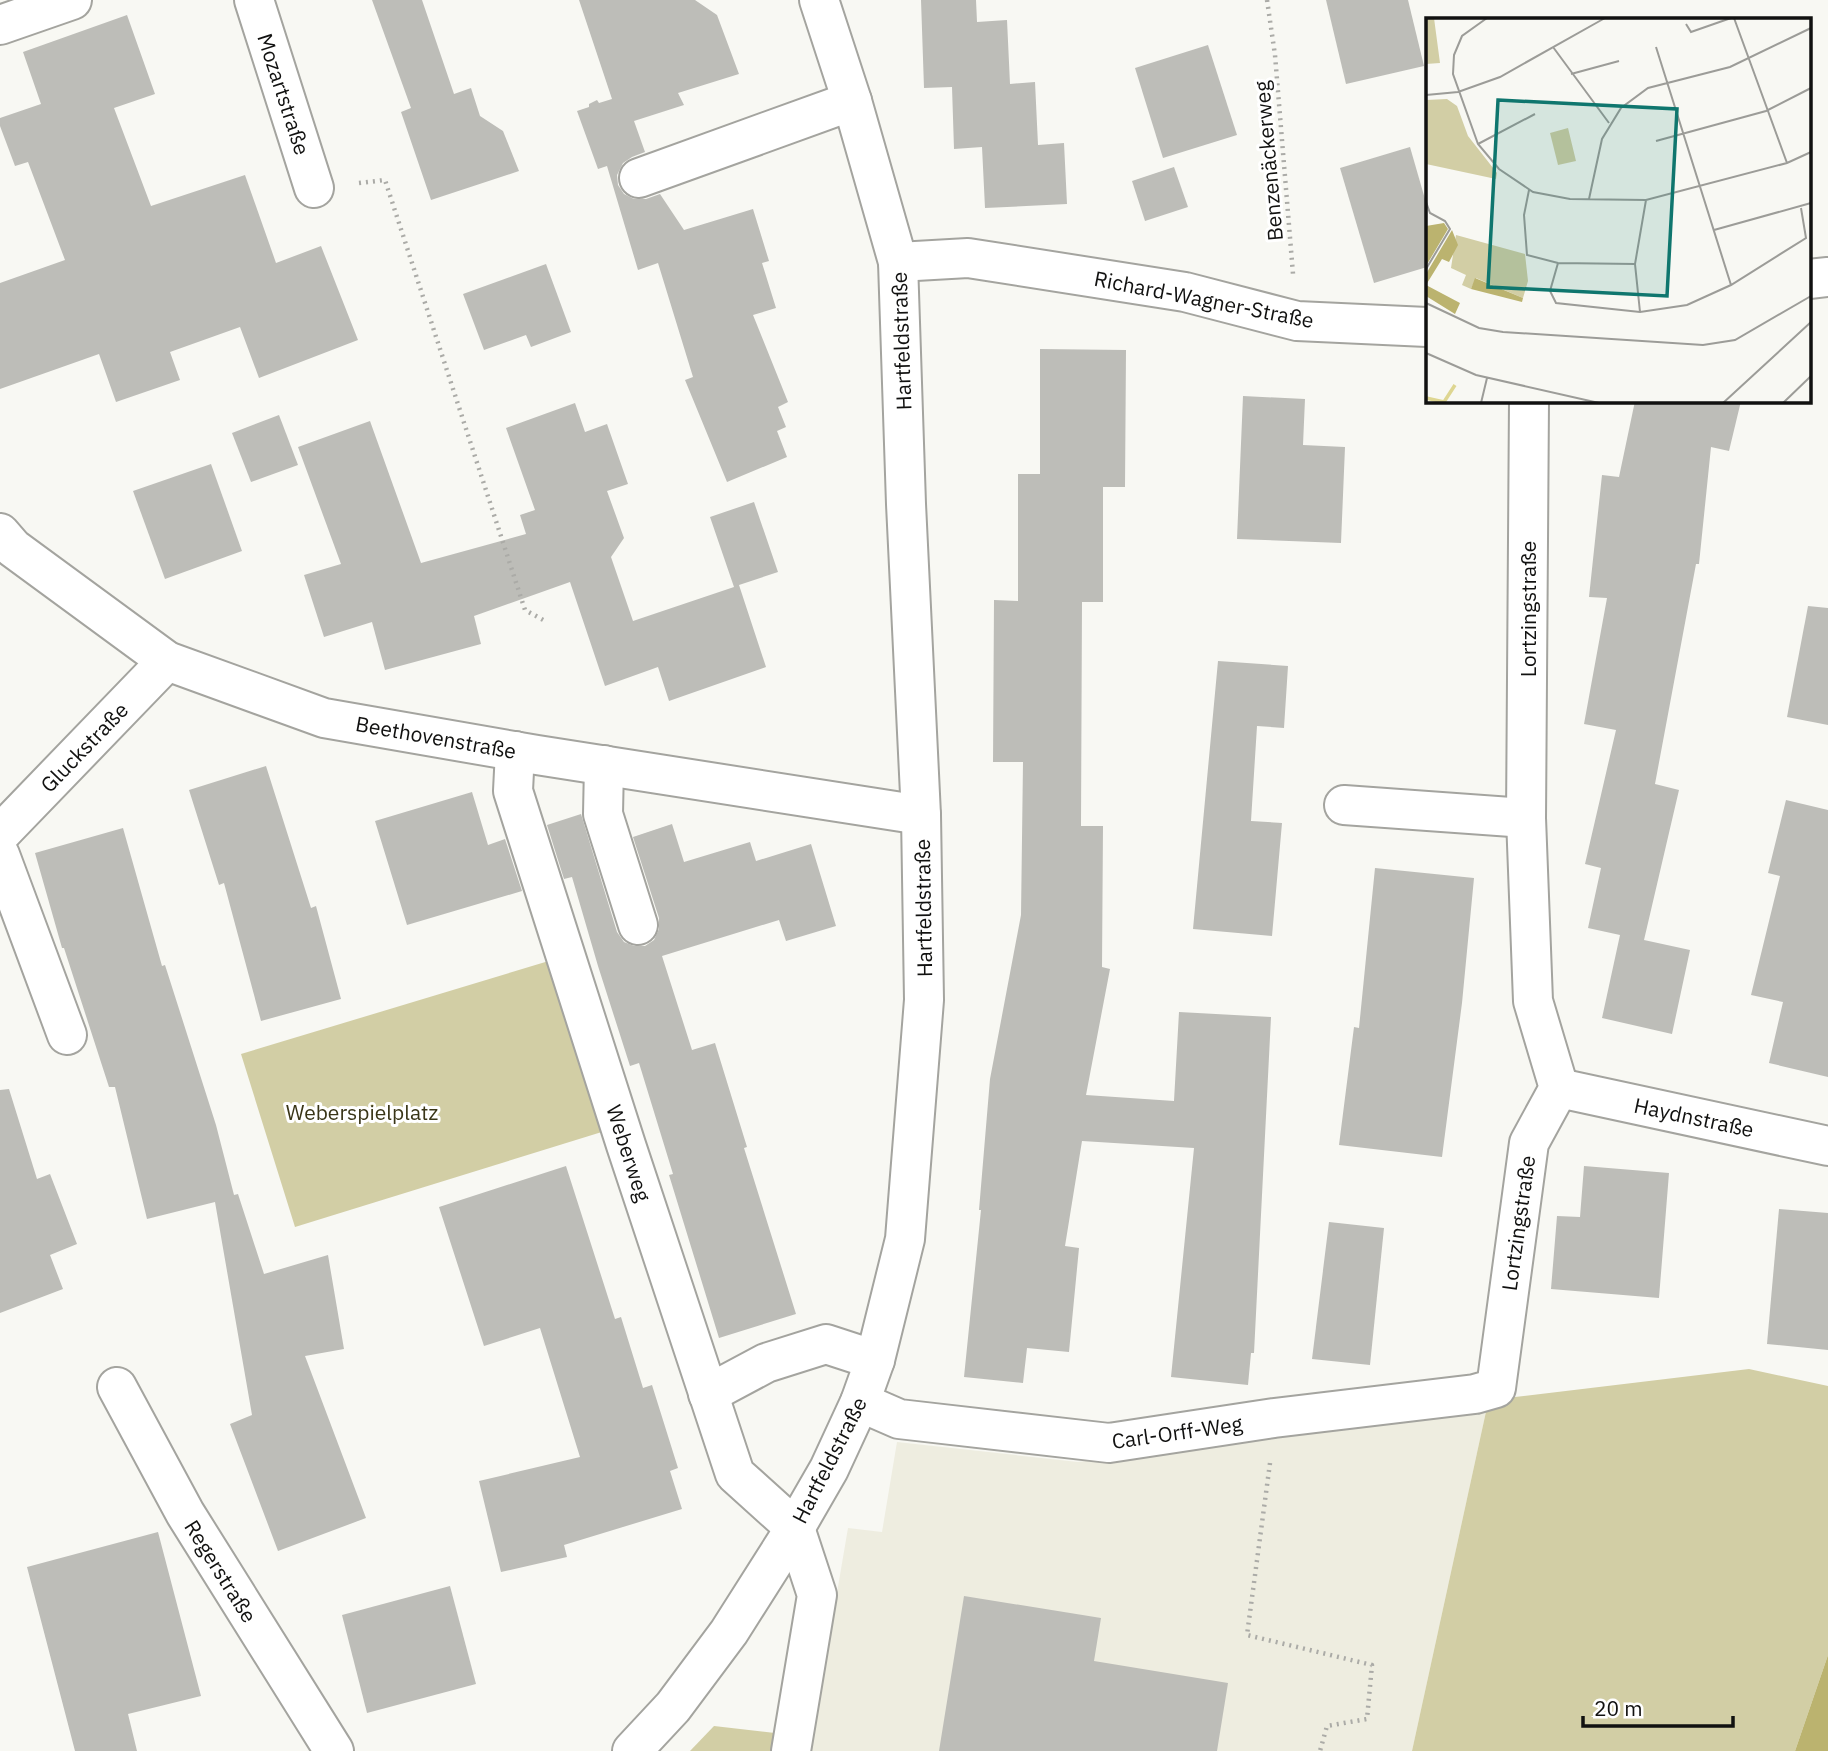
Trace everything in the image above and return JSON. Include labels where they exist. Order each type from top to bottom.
[{"type":"street","points":[[0,25],[72,0]]},
{"type":"street","name":"Mozartstraße","points":[[254,0],[314,188]]},
{"type":"street","name":"Hartfeldstraße","points":[[632,1751],[673,1707],[729,1632],[829,1469],[876,1360],[905,1239],[924,1000],[920,815],[898,262],[852,101],[819,0]]},
{"type":"street","points":[[639,178],[852,101]]},
{"type":"street","name":"Richard-Wagner-Straße","points":[[898,262],[968,258],[1185,292],[1297,321],[1426,327]]},
{"type":"street","name":"Lortzingstraße","points":[[1496,1388],[1529,1143],[1559,1088],[1533,1001],[1526,818],[1529,402]]},
{"type":"street","name":"Beethovenstraße","points":[[0,533],[13,548],[167,661],[324,718],[920,815]]},
{"type":"street","name":"Gluckstraße","points":[[0,834],[167,661]]},
{"type":"street","name":"Weberweg","points":[[514,751],[513,791],[735,1474],[795,1528]]},
{"type":"street","points":[[604,765],[603,814],[638,925]]},
{"type":"street","points":[[1344,805],[1526,818]]},
{"type":"street","points":[[0,855],[67,1035]]},
{"type":"street","name":"Haydnstraße","points":[[1559,1088],[1828,1146]]},
{"type":"street","points":[[708,1394],[766,1363],[826,1344],[876,1360]]},
{"type":"street","name":"Regerstraße","points":[[117,1387],[184,1513],[334,1751]]},
{"type":"street","name":"Carl-Orff-Weg","points":[[860,1402],[899,1419],[1109,1443],[1274,1418],[1475,1394],[1496,1388]]},
{"type":"street","points":[[790,1751],[817,1595],[795,1528]]},
{"type":"path","name":"Benzenäckerweg","points":[[1267,0],[1275,55],[1297,321]]},
{"type":"path","points":[[314,188],[385,180],[525,610],[547,622]]},
{"type":"path","points":[[1274,1418],[1247,1635],[1372,1665],[1367,1719],[1327,1726],[1320,1751]]},
{"type":"shaded area","points":[[1487,1407],[1412,1751],[810,1751],[848,1528],[882,1532],[897,1442],[1078,1462]]},
{"type":"shaded area","points":[[1828,1655],[1828,1751],[1795,1751]]},
{"type":"green space","name":"Weberspielplatz","points":[[552,960],[605,1131],[295,1227],[241,1054]]},
{"type":"green space","points":[[1749,1369],[1828,1386],[1828,1655],[1795,1751],[1412,1751],[1487,1407],[1515,1397]]},
{"type":"green space","points":[[714,1726],[775,1733],[772,1751],[690,1751]]},
{"type":"building","points":[[372,0],[422,0],[454,94],[471,88],[480,116],[503,131],[519,171],[431,200],[401,112],[411,108]]},
{"type":"building","points":[[579,0],[695,0],[717,15],[739,74],[678,93],[684,105],[634,121],[645,152],[623,163],[617,175],[618,185],[624,194],[634,199],[646,199],[660,194],[684,230],[753,209],[769,261],[762,263],[776,308],[753,315],[788,402],[778,407],[786,427],[777,431],[787,457],[727,482],[685,380],[693,377],[658,263],[638,270],[607,166],[598,169],[577,111],[589,107],[589,104],[597,100],[599,103],[612,99]]},
{"type":"building","points":[[921,0],[976,0],[977,22],[1007,20],[1010,84],[1035,82],[1038,145],[1064,143],[1067,204],[985,208],[982,147],[954,149],[952,87],[924,88]]},
{"type":"building","points":[[1326,0],[1408,0],[1424,66],[1346,84]]},
{"type":"building","points":[[127,15],[155,94],[114,108],[151,206],[245,175],[276,263],[321,246],[358,340],[259,378],[240,327],[170,352],[180,380],[116,402],[99,354],[0,389],[0,283],[65,260],[28,162],[15,166],[0,126],[0,118],[41,104],[23,52]]},
{"type":"building","points":[[1208,45],[1237,135],[1163,158],[1135,68]]},
{"type":"building","points":[[1410,147],[1426,203],[1426,267],[1374,283],[1340,168]]},
{"type":"building","points":[[1174,167],[1188,207],[1145,221],[1132,181]]},
{"type":"building","points":[[546,264],[571,332],[531,347],[526,335],[484,350],[463,294]]},
{"type":"building","points":[[1040,349],[1126,350],[1125,487],[1103,487],[1103,602],[1082,602],[1081,826],[1103,826],[1102,967],[1110,969],[1086,1095],[1174,1101],[1179,1012],[1271,1017],[1254,1353],[1251,1353],[1248,1385],[1171,1377],[1194,1148],[1082,1141],[1065,1246],[1079,1248],[1069,1352],[1027,1348],[1023,1383],[964,1377],[981,1210],[990,1079],[1021,915],[1023,762],[993,762],[994,600],[1018,601],[1018,474],[1040,474]]},
{"type":"building","points":[[1243,396],[1305,399],[1303,445],[1345,447],[1341,543],[1237,539]]},
{"type":"building","points":[[1635,402],[1741,402],[1729,451],[1711,447],[1699,564],[1696,564],[1655,784],[1679,790],[1644,940],[1690,950],[1672,1034],[1602,1018],[1620,935],[1588,928],[1601,868],[1585,864],[1616,730],[1584,724],[1607,598],[1589,597],[1602,475],[1619,477]]},
{"type":"building","points":[[575,403],[585,432],[607,424],[628,484],[607,491],[624,538],[611,557],[633,621],[734,587],[710,517],[754,502],[778,572],[739,585],[766,667],[669,701],[658,667],[605,686],[570,582],[474,616],[481,644],[385,670],[372,622],[324,637],[304,575],[341,564],[298,447],[370,421],[421,563],[526,534],[520,515],[535,510],[506,428]]},
{"type":"building","points":[[279,415],[298,465],[251,482],[232,433]]},
{"type":"building","points":[[211,464],[242,551],[165,579],[133,491]]},
{"type":"building","points":[[1808,606],[1828,608],[1828,725],[1787,717]]},
{"type":"building","points":[[1218,661],[1288,666],[1284,728],[1257,726],[1251,821],[1282,823],[1272,936],[1193,929]]},
{"type":"building","points":[[266,766],[311,908],[316,906],[341,999],[261,1021],[224,883],[219,885],[189,790]]},
{"type":"building","points":[[472,792],[488,845],[505,839],[522,891],[407,925],[375,821]]},
{"type":"building","points":[[1786,800],[1828,810],[1828,1077],[1769,1063],[1783,1002],[1751,995],[1780,876],[1768,873]]},
{"type":"building","points":[[581,814],[617,932],[624,942],[634,946],[645,946],[654,940],[659,929],[659,918],[633,837],[672,824],[684,862],[750,842],[756,861],[811,844],[836,926],[786,941],[779,920],[662,956],[692,1050],[715,1043],[747,1147],[744,1148],[796,1314],[719,1338],[669,1175],[673,1174],[639,1063],[630,1066],[572,877],[564,879],[547,825]]},
{"type":"building","points":[[123,828],[162,966],[165,965],[216,1125],[234,1195],[238,1194],[264,1274],[328,1255],[344,1349],[305,1356],[366,1518],[278,1551],[230,1424],[252,1415],[215,1202],[147,1219],[115,1087],[109,1087],[62,948],[35,853]]},
{"type":"building","points":[[1375,868],[1474,878],[1462,1003],[1442,1157],[1339,1145],[1354,1027],[1359,1028]]},
{"type":"building","points":[[9,1089],[37,1179],[50,1174],[77,1244],[50,1255],[63,1289],[0,1313],[0,1090]]},
{"type":"building","points":[[566,1166],[615,1319],[621,1317],[643,1388],[652,1385],[678,1468],[670,1471],[682,1509],[564,1545],[567,1557],[501,1572],[479,1481],[580,1457],[540,1328],[484,1346],[439,1207]]},
{"type":"building","points":[[1584,1166],[1669,1173],[1659,1298],[1551,1289],[1557,1216],[1580,1217]]},
{"type":"building","points":[[1779,1209],[1828,1213],[1828,1350],[1767,1344]]},
{"type":"building","points":[[1329,1222],[1384,1228],[1370,1365],[1312,1359]]},
{"type":"building","points":[[158,1532],[201,1696],[128,1714],[137,1751],[75,1751],[27,1567]]},
{"type":"building","points":[[450,1586],[476,1684],[367,1713],[342,1615]]},
{"type":"building","points":[[964,1596],[1101,1618],[1094,1661],[1228,1683],[1217,1751],[939,1751]]}]
